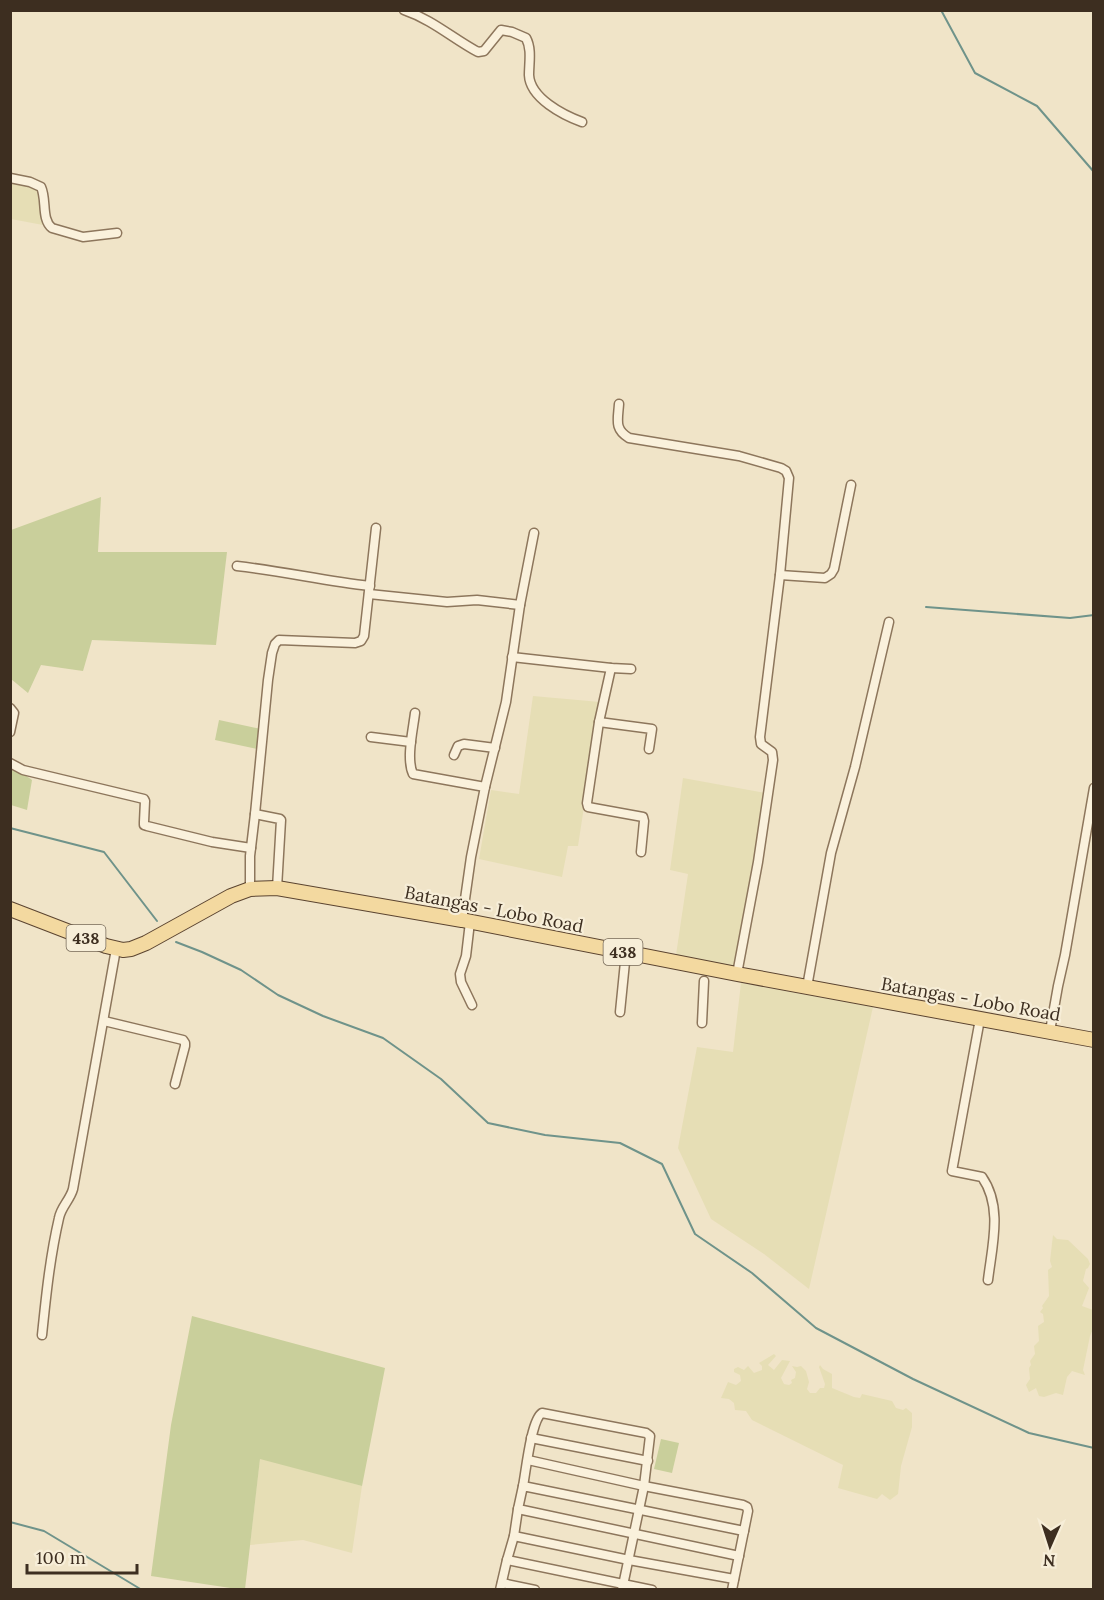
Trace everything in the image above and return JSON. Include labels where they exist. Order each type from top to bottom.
[{"type":"main road","name":"Batangas - Lobo Road","points":[[116,950],[140,946],[231,896],[250,889],[277,888],[626,952],[705,975],[737,974],[1094,1040]]},
{"type":"main road","name":"438","points":[[10,909],[116,950]]},
{"type":"street","points":[[404,10],[427,19],[478,52],[483,51],[501,30],[526,38],[529,44],[529,78],[532,88],[566,116],[582,122]]},
{"type":"street","points":[[10,178],[41,187],[44,194],[46,221],[52,228],[83,237],[117,233]]},
{"type":"street","points":[[619,404],[618,427],[622,434],[629,438],[739,456],[781,468],[786,471],[789,478],[780,575],[760,737],[762,744],[772,752],[773,760],[737,974]]},
{"type":"street","points":[[780,575],[825,578],[831,574],[834,569],[851,485]]},
{"type":"street","points":[[250,889],[251,848],[268,680],[275,644],[279,640],[355,643],[361,641],[364,636],[376,528]]},
{"type":"street","points":[[472,1005],[461,982],[460,974],[466,956],[471,857],[506,702],[520,605],[534,533]]},
{"type":"street","points":[[237,566],[278,571],[369,590],[447,602],[477,600],[520,605]]},
{"type":"street","points":[[807,987],[831,853],[855,767],[889,622]]},
{"type":"street","points":[[512,657],[631,669]]},
{"type":"street","points":[[611,668],[599,722],[586,803],[588,807],[643,817],[641,852]]},
{"type":"street","points":[[10,708],[14,713],[10,732]]},
{"type":"street","points":[[415,712],[410,766],[413,774],[485,787]]},
{"type":"street","points":[[599,722],[652,729],[649,750]]},
{"type":"street","points":[[371,737],[411,742]]},
{"type":"street","points":[[454,755],[458,746],[464,744],[495,748]]},
{"type":"street","points":[[10,763],[23,770],[144,799],[144,825],[212,842],[251,848]]},
{"type":"street","points":[[1050,1031],[1094,788]]},
{"type":"street","points":[[255,814],[281,819],[277,888]]},
{"type":"street","points":[[42,1335],[59,1215],[73,1189],[116,950]]},
{"type":"street","points":[[620,1012],[626,952]]},
{"type":"street","points":[[702,1023],[705,975]]},
{"type":"street","points":[[980,1019],[952,1171],[982,1177],[988,1186],[995,1222],[988,1280]]},
{"type":"street","points":[[104,1021],[183,1040],[186,1046],[175,1084]]},
{"type":"street","points":[[535,1590],[501,1586],[514,1536],[531,1438],[537,1418],[542,1413],[646,1433],[650,1436],[644,1486],[623,1586]]},
{"type":"street","points":[[531,1438],[648,1461]]},
{"type":"street","points":[[528,1460],[644,1486],[743,1504],[748,1511],[732,1590]]},
{"type":"street","points":[[523,1486],[744,1531]]},
{"type":"street","points":[[518,1509],[739,1556]]},
{"type":"street","points":[[514,1536],[734,1579]]},
{"type":"street","points":[[507,1560],[623,1586],[652,1590]]},
{"type":"shaded area","points":[[10,180],[38,188],[43,195],[43,225],[11,219]]},
{"type":"shaded area","points":[[533,696],[600,702],[578,846],[568,846],[562,877],[479,859],[491,790],[519,794]]},
{"type":"shaded area","points":[[683,778],[766,793],[734,966],[676,955],[688,874],[670,870]]},
{"type":"shaded area","points":[[741,983],[873,1007],[809,1289],[764,1254],[711,1219],[678,1148],[697,1047],[733,1052]]},
{"type":"shaded area","points":[[1053,1235],[1057,1239],[1068,1240],[1088,1259],[1090,1264],[1083,1281],[1089,1288],[1082,1306],[1093,1310],[1093,1329],[1083,1370],[1085,1375],[1072,1371],[1067,1377],[1063,1395],[1056,1393],[1044,1397],[1039,1396],[1036,1388],[1029,1392],[1026,1385],[1030,1379],[1029,1368],[1030,1361],[1035,1354],[1034,1346],[1039,1341],[1038,1326],[1044,1322],[1043,1314],[1040,1312],[1049,1296],[1048,1270],[1052,1267],[1050,1261]]},
{"type":"shaded area","points":[[774,1354],[776,1356],[768,1365],[774,1370],[782,1360],[790,1361],[781,1378],[784,1384],[789,1385],[795,1378],[796,1372],[792,1366],[801,1366],[806,1371],[809,1382],[807,1389],[810,1393],[816,1393],[820,1388],[824,1388],[825,1384],[820,1365],[832,1374],[832,1388],[854,1397],[860,1398],[862,1394],[892,1401],[896,1408],[903,1410],[906,1408],[912,1413],[912,1427],[901,1466],[898,1494],[890,1500],[882,1494],[877,1499],[838,1488],[843,1465],[752,1420],[746,1411],[735,1410],[734,1403],[729,1399],[721,1398],[728,1382],[736,1385],[741,1381],[740,1375],[734,1372],[734,1369],[738,1367],[744,1370],[748,1366],[754,1373],[762,1370],[759,1363]]},
{"type":"shaded area","points":[[260,1458],[362,1486],[352,1553],[303,1540],[250,1545]]},
{"type":"green space","points":[[101,497],[98,552],[227,552],[216,645],[92,640],[83,671],[41,665],[28,693],[11,679],[11,530]]},
{"type":"green space","points":[[219,720],[261,729],[257,749],[215,740]]},
{"type":"green space","points":[[10,764],[32,780],[27,810],[11,805]]},
{"type":"green space","points":[[192,1316],[385,1368],[362,1486],[260,1459],[245,1589],[151,1576],[171,1425]]},
{"type":"green space","points":[[661,1439],[679,1443],[672,1473],[654,1469]]},
{"type":"waterway","points":[[941,10],[975,73],[1037,106],[1094,172]]},
{"type":"waterway","points":[[926,607],[1070,618],[1094,615]]},
{"type":"waterway","points":[[10,828],[104,852],[157,921]]},
{"type":"waterway","points":[[176,942],[241,970],[278,995],[323,1016],[383,1038],[441,1079],[488,1123],[545,1135],[620,1143],[662,1164],[695,1234],[752,1273],[816,1328],[913,1379],[1029,1433],[1094,1448]]},
{"type":"waterway","points":[[10,1522],[44,1531],[142,1590]]}]
